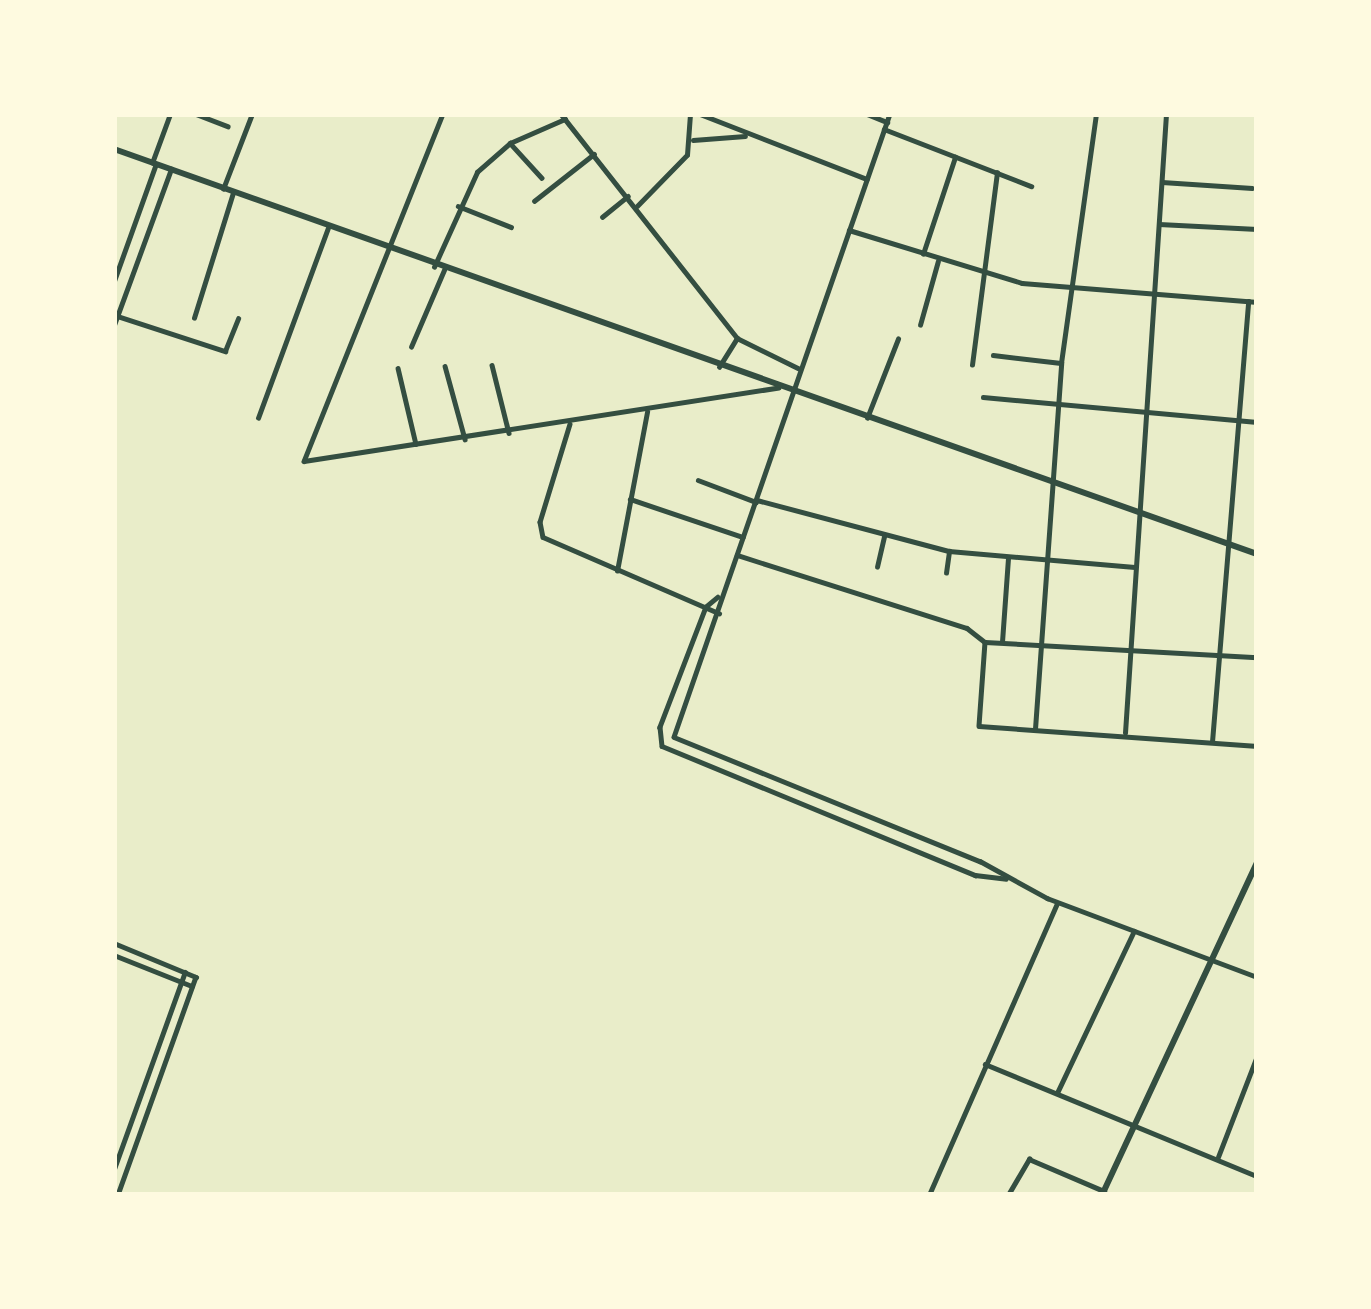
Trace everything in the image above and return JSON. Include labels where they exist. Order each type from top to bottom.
[{"type":"street","points":[[114,280],[170,114]]},
{"type":"street","points":[[223,189],[252,114]]},
{"type":"street","points":[[443,114],[302,459],[571,424],[778,388]]},
{"type":"street","points":[[690,114],[693,140]]},
{"type":"street","points":[[700,114],[866,179]]},
{"type":"street","points":[[867,114],[955,157],[1031,186]]},
{"type":"street","points":[[1035,729],[1061,363],[1096,114]]},
{"type":"street","points":[[1125,733],[1166,114]]},
{"type":"street","points":[[201,115],[228,126]]},
{"type":"street","points":[[434,267],[477,172],[510,143],[563,116],[737,338],[800,369]]},
{"type":"street","points":[[887,122],[720,596],[719,613],[675,739],[980,861],[1006,879],[1057,902],[1257,977]]},
{"type":"street","points":[[636,206],[693,140],[750,136]]},
{"type":"street","points":[[510,143],[542,178]]},
{"type":"street","points":[[114,148],[434,267],[1257,554]]},
{"type":"street","points":[[533,201],[594,154]]},
{"type":"street","points":[[923,255],[955,157]]},
{"type":"street","points":[[114,325],[171,170]]},
{"type":"street","points":[[972,365],[997,173]]},
{"type":"street","points":[[1162,182],[1252,188]]},
{"type":"street","points":[[194,318],[233,193]]},
{"type":"street","points":[[602,217],[628,196]]},
{"type":"street","points":[[458,206],[511,227]]},
{"type":"street","points":[[1159,224],[1257,230]]},
{"type":"street","points":[[258,418],[328,228]]},
{"type":"street","points":[[849,230],[984,274],[1070,289],[1257,302]]},
{"type":"street","points":[[920,326],[938,261]]},
{"type":"street","points":[[412,347],[444,270]]},
{"type":"street","points":[[1212,742],[1248,301]]},
{"type":"street","points":[[117,316],[225,351],[238,318]]},
{"type":"street","points":[[719,367],[737,338]]},
{"type":"street","points":[[867,418],[898,339]]},
{"type":"street","points":[[993,355],[1061,363]]},
{"type":"street","points":[[491,365],[509,433]]},
{"type":"street","points":[[445,366],[465,439]]},
{"type":"street","points":[[398,368],[416,446]]},
{"type":"street","points":[[983,398],[1257,422]]},
{"type":"street","points":[[617,571],[647,412]]},
{"type":"street","points":[[571,424],[540,530],[555,546],[719,613]]},
{"type":"street","points":[[698,480],[757,501],[949,551],[1134,567]]},
{"type":"street","points":[[630,499],[743,537]]},
{"type":"street","points":[[877,567],[884,536]]},
{"type":"street","points":[[946,573],[949,551]]},
{"type":"street","points":[[736,555],[967,628],[985,642],[1257,657]]},
{"type":"street","points":[[1002,642],[1008,557]]},
{"type":"street","points":[[720,596],[706,607],[660,727],[662,746],[975,875],[1006,879]]},
{"type":"street","points":[[985,642],[980,726],[1257,746]]},
{"type":"street","points":[[683,668],[696,673]]},
{"type":"street","points":[[1008,1195],[1029,1160],[1103,1193],[1257,862]]},
{"type":"street","points":[[928,1195],[1057,902]]},
{"type":"street","points":[[1057,1093],[1134,931]]},
{"type":"street","points":[[114,943],[196,977],[118,1195]]},
{"type":"street","points":[[114,955],[192,986]]},
{"type":"street","points":[[114,1169],[185,972]]},
{"type":"street","points":[[1217,1160],[1257,1056]]},
{"type":"street","points":[[984,1064],[1257,1176]]}]
